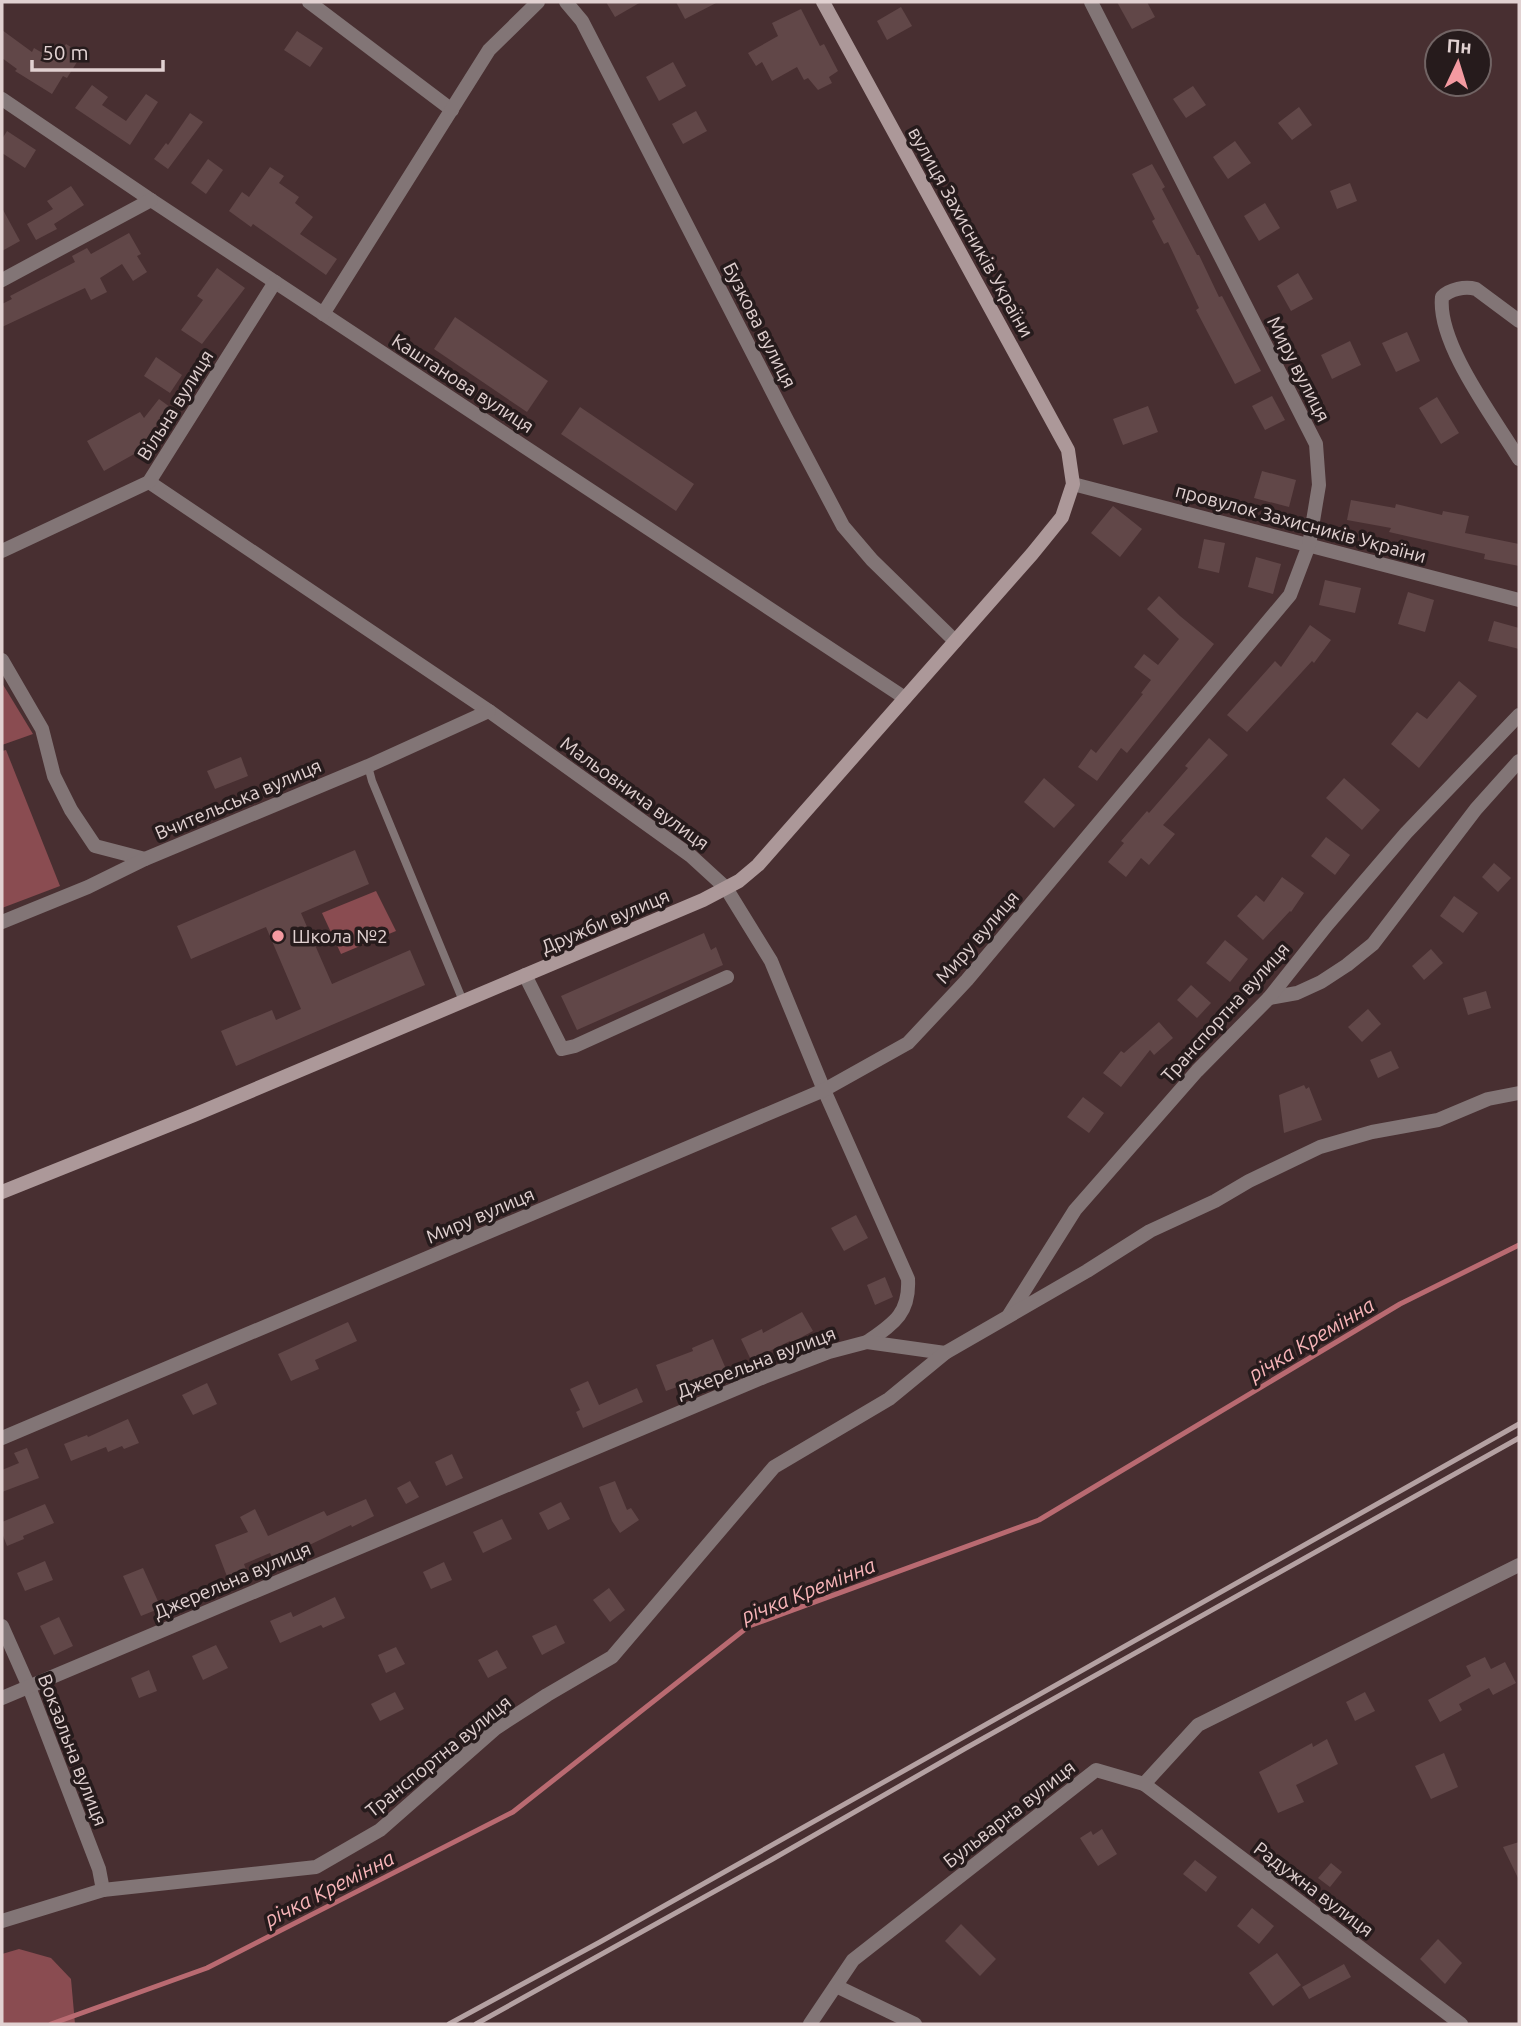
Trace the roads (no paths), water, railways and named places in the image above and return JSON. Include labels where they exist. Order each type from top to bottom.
[{"type":"street","points":[[309,2],[452,110]]},
{"type":"street","points":[[323,314],[489,50],[538,2]]},
{"type":"street","name":"Бузкова вулиця","points":[[566,2],[582,21],[843,526],[872,560],[955,641]]},
{"type":"street","name":"вулиця Захисників України","points":[[823,2],[1068,450],[1073,484]]},
{"type":"street","name":"Миру вулиця","points":[[2,1438],[824,1090],[908,1043],[967,980],[1290,595],[1309,545],[1319,485],[1316,444],[1091,2]]},
{"type":"street","name":"Каштанова вулиця","points":[[2,99],[905,698]]},
{"type":"street","points":[[2,280],[151,200]]},
{"type":"street","name":"Вільна вулиця","points":[[2,551],[149,482],[275,282]]},
{"type":"street","points":[[1519,321],[1476,289],[1468,287],[1442,297],[1443,318],[1460,363],[1519,459]]},
{"type":"street","name":"Мальовнича вулиця","points":[[149,482],[489,711],[691,856],[726,888],[771,961],[824,1090],[908,1279],[909,1294],[895,1322],[867,1342]]},
{"type":"street","name":"Дружби вулиця","points":[[2,1192],[194,1115],[703,900],[739,881],[758,865],[1062,517],[1073,484]]},
{"type":"street","name":"провулок Захисників України","points":[[1073,484],[1519,600]]},
{"type":"street","points":[[2,660],[41,729],[54,776],[71,810],[95,846],[145,859]]},
{"type":"street","name":"Вчительська вулиця","points":[[2,922],[368,766],[489,711]]},
{"type":"street","name":"Транспортна вулиця","points":[[1007,1318],[1075,1210],[1197,1071],[1269,998],[1406,833],[1519,715]]},
{"type":"street","points":[[1269,998],[1297,993],[1321,982],[1373,944],[1476,809],[1519,761]]},
{"type":"street","points":[[525,975],[562,1049],[575,1046],[727,977]]},
{"type":"street","points":[[945,1353],[1150,1231],[1320,1147],[1372,1132],[1438,1120],[1488,1099],[1519,1093]]},
{"type":"street","name":"Джерельна вулиця","points":[[2,1698],[829,1352],[867,1342],[945,1353]]},
{"type":"street","name":"Транспортна вулиця","points":[[2,1921],[103,1890],[316,1867],[380,1830],[496,1728],[612,1657],[774,1468],[889,1399],[945,1353]]},
{"type":"street","points":[[1143,1784],[1198,1725],[1519,1565]]},
{"type":"street","name":"Вокзальна вулиця","points":[[2,1626],[29,1687],[99,1869],[103,1890]]},
{"type":"street","name":"Бульварна вулиця","points":[[810,2024],[853,1960],[1096,1770],[1143,1784]]},
{"type":"street","name":"Радужна вулиця","points":[[1143,1784],[1461,2024]]},
{"type":"street","points":[[836,1986],[915,2024]]},
{"type":"lane","points":[[368,766],[463,1001]]},
{"type":"waterway","name":"річка Кремінна","points":[[51,2024],[207,1968],[513,1812],[749,1626],[1039,1520],[1400,1304],[1519,1245]]},
{"type":"railway","points":[[449,2024],[600,1942],[1519,1424]]},
{"type":"railway","points":[[476,2024],[1519,1438]]},
{"type":"place","name":"Школа №2","points":[[278,936]]}]
